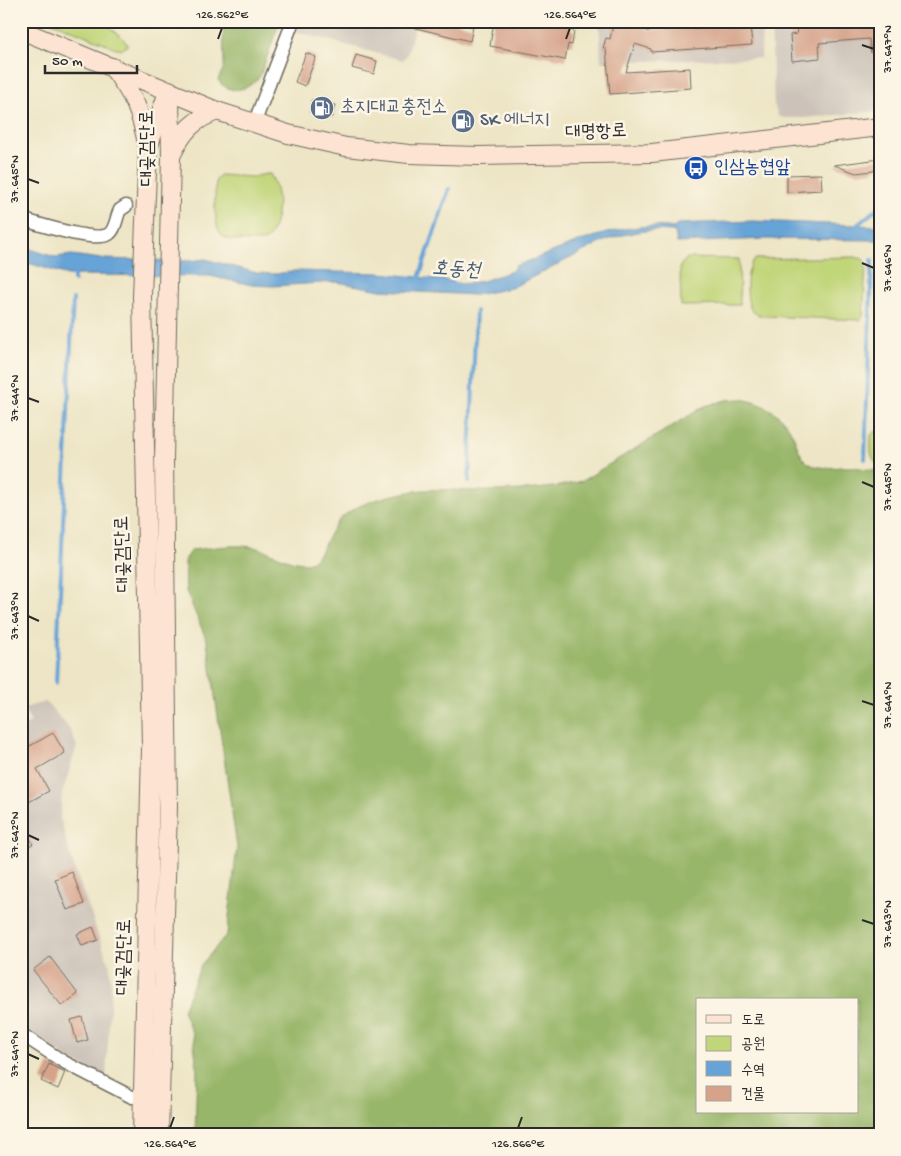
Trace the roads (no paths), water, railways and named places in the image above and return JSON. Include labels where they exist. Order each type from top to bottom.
[{"type":"main road","name":"대명항로","points":[[21,30],[110,65],[217,111],[254,124],[346,147],[409,154],[479,156],[652,153],[880,127]]},
{"type":"main road","points":[[110,65],[131,92],[137,104],[148,147]]},
{"type":"main road","name":"대곶검단로","points":[[142,1135],[151,747],[142,296],[148,147],[170,90]]},
{"type":"main road","name":"대곶검단로","points":[[159,1135],[168,806],[164,458],[166,295],[171,157],[170,90]]},
{"type":"main road","points":[[171,157],[182,134],[191,124],[217,111]]},
{"type":"street","points":[[254,124],[293,21]]},
{"type":"street","points":[[21,220],[98,236],[108,234],[114,228],[120,210],[126,206]]},
{"type":"street","points":[[21,1034],[64,1062],[132,1097]]},
{"type":"water","points":[[753,221],[880,226],[880,240],[764,239],[677,243],[675,232],[635,232],[600,243],[511,288],[475,295],[380,290],[337,282],[273,286],[252,285],[210,276],[68,275],[21,261],[21,246],[55,257],[72,255],[101,259],[190,261],[205,259],[257,273],[276,274],[294,271],[380,273],[445,280],[462,284],[483,281],[512,271],[515,266],[613,231],[654,226],[675,228],[677,224]]},
{"type":"waterway","name":"호동천","points":[[418,281],[449,189]]},
{"type":"waterway","points":[[855,227],[880,206]]},
{"type":"waterway","points":[[865,459],[872,260]]},
{"type":"waterway","points":[[74,270],[74,281]]},
{"type":"waterway","points":[[56,683],[73,299]]},
{"type":"waterway","points":[[469,482],[476,311]]},
{"type":"place","name":"초지대교충전소","points":[[322,108]]},
{"type":"place","name":"SK 에너지","points":[[463,121]]},
{"type":"place","name":"인삼농협앞","points":[[696,168]]}]
